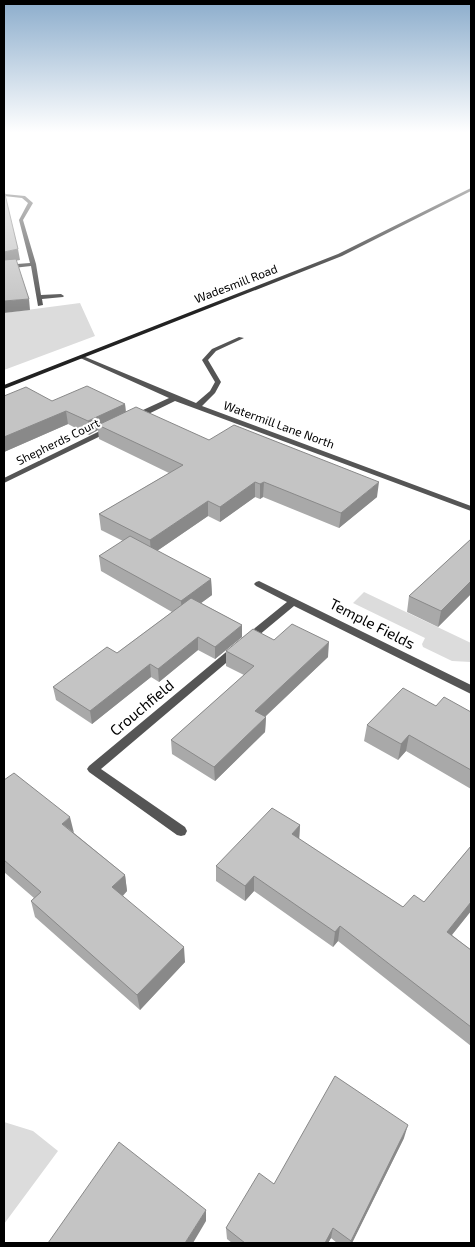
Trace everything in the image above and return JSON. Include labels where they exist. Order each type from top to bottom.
[{"type":"main road","name":"Wadesmill Road","points":[[4,387],[340,256],[467,191]]},
{"type":"street","points":[[4,195],[23,197],[31,203],[29,210],[21,220],[33,264],[40,305]]},
{"type":"street","points":[[4,268],[33,264]]},
{"type":"street","points":[[39,297],[60,296]]},
{"type":"street","points":[[197,406],[213,392],[218,382],[205,360],[214,350],[241,338]]},
{"type":"street","name":"Watermill Lane North","points":[[81,357],[175,398],[471,509]]},
{"type":"street","points":[[124,423],[175,398]]},
{"type":"street","name":"Shepherds Court","points":[[4,481],[115,427]]},
{"type":"street","name":"Temple Fields","points":[[259,584],[471,690]]},
{"type":"street","name":"Crouchfield","points":[[181,831],[93,769],[294,601]]},
{"type":"shaded area","points":[[80,303],[95,336],[4,370],[4,313]]},
{"type":"shaded area","points":[[364,592],[471,643],[471,662],[452,661],[423,647],[422,644],[425,638],[353,603]]},
{"type":"shaded area","points":[[4,1122],[33,1131],[58,1151],[4,1224]]},
{"type":"building","points":[[4,191],[4,191],[18,249],[4,252]]},
{"type":"building","points":[[16,259],[29,299],[4,301],[4,260]]},
{"type":"building","points":[[87,386],[125,404],[88,421],[66,411],[4,437],[4,396],[26,387],[52,401]]},
{"type":"building","points":[[136,407],[209,440],[234,425],[379,482],[341,513],[264,482],[260,484],[255,482],[220,507],[208,501],[150,540],[99,514],[183,465],[98,425]]},
{"type":"building","points":[[130,536],[211,579],[181,601],[99,556]]},
{"type":"building","points":[[471,539],[471,581],[441,611],[409,596]]},
{"type":"building","points":[[191,598],[242,625],[215,647],[198,637],[158,669],[150,664],[90,711],[53,687],[107,647],[117,653]]},
{"type":"building","points":[[292,624],[329,642],[255,711],[266,717],[214,767],[171,740],[254,666],[226,651],[253,629],[274,640]]},
{"type":"building","points":[[403,688],[436,706],[444,697],[471,712],[471,770],[409,735],[401,744],[367,725]]},
{"type":"building","points":[[14,773],[70,817],[62,824],[125,875],[112,887],[184,947],[137,995],[31,901],[41,892],[4,860],[4,780]]},
{"type":"building","points":[[272,808],[300,825],[292,834],[403,907],[414,895],[424,902],[471,846],[471,902],[447,932],[471,950],[471,1027],[340,926],[335,932],[254,876],[245,886],[216,866]]},
{"type":"building","points":[[335,1076],[408,1125],[351,1241],[333,1228],[325,1243],[245,1243],[226,1228],[259,1173],[274,1184]]},
{"type":"building","points":[[119,1142],[206,1210],[185,1243],[48,1243]]}]
